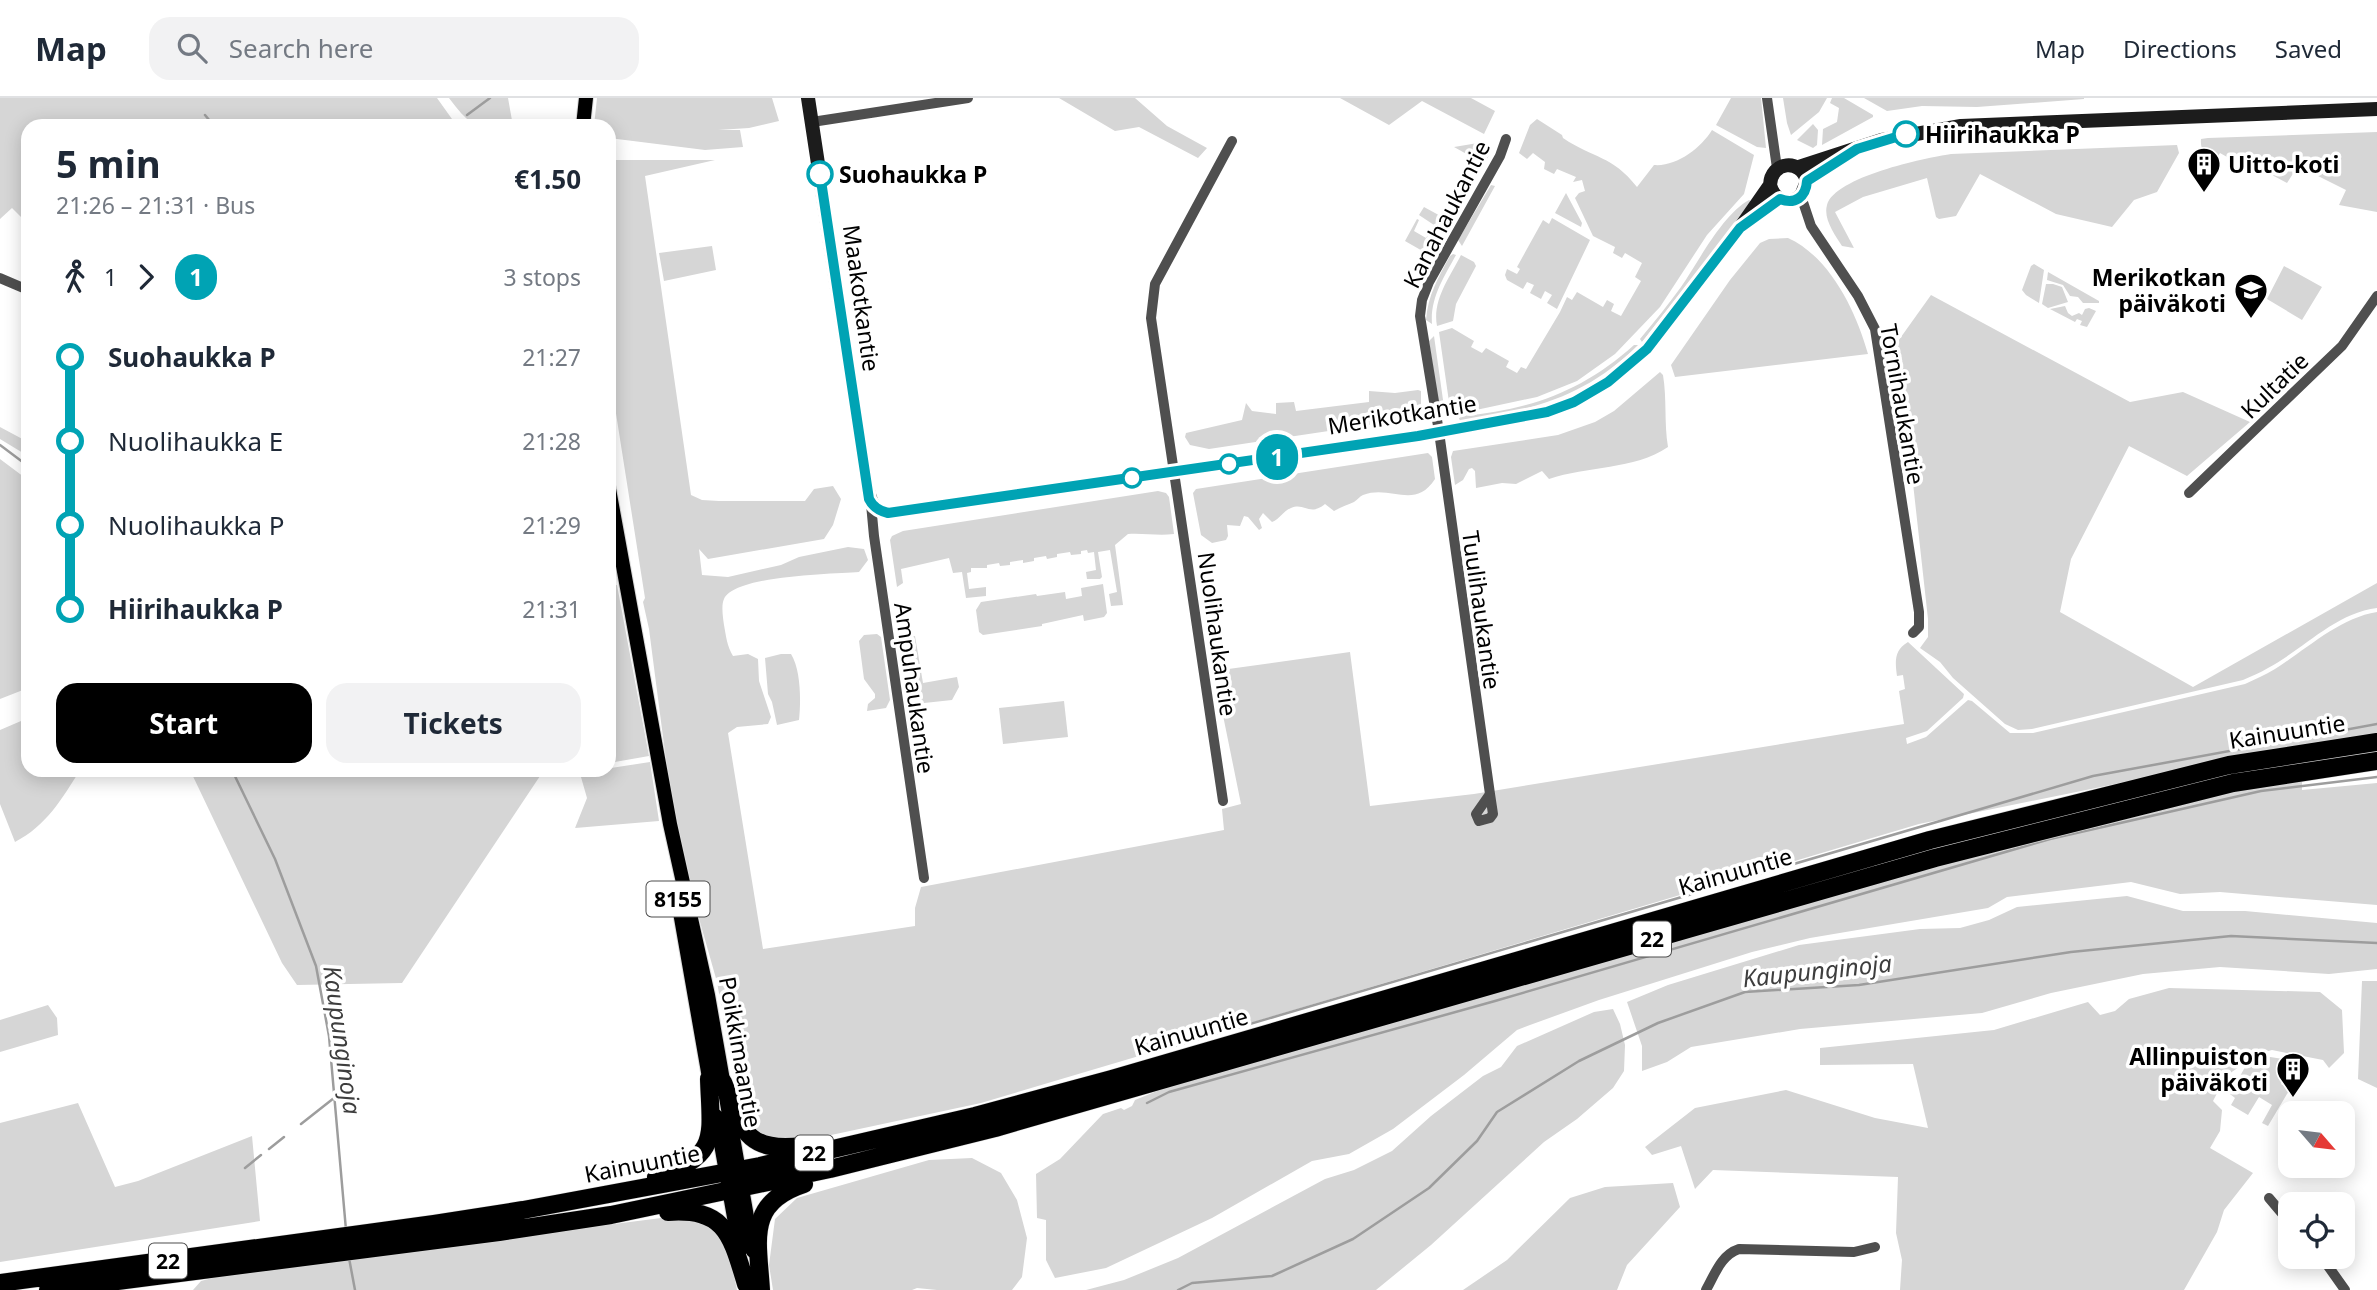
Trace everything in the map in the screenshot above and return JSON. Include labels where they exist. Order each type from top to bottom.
[{"type":"highway","name":"Kainuuntie","points":[[367,1241],[732,1171],[889,1136],[1112,1079],[1930,840],[2230,765],[2377,742]]},
{"type":"highway","name":"Kainuuntie","points":[[0,1283],[587,1218],[736,1190],[995,1128],[1935,858],[2233,783],[2377,761]]},
{"type":"highway","points":[[716,1080],[745,1131],[762,1145],[783,1149],[889,1136]]},
{"type":"highway","points":[[587,1199],[668,1173],[697,1159],[709,1142],[716,1080]]},
{"type":"highway","points":[[751,1288],[759,1223],[768,1205],[783,1192],[863,1161]]},
{"type":"highway","points":[[587,1218],[683,1211],[705,1214],[723,1227],[751,1288]]},
{"type":"highway","name":"Kainuuntie","points":[[48,1290],[336,1245]]},
{"type":"main road","points":[[584,119],[586,98]]},
{"type":"main road","name":"Poikkimaantie","points":[[616,527],[670,824],[678,898],[716,1080],[751,1288]]},
{"type":"street","name":"Maakotkantie","points":[[808,98],[872,504]]},
{"type":"street","points":[[812,122],[968,98]]},
{"type":"street","points":[[1767,98],[1774,140],[1788,166],[1807,181]]},
{"type":"street","points":[[1788,166],[1906,134],[1962,126],[2377,109]]},
{"type":"street","name":"Kanahaukantie","points":[[1439,432],[1421,324],[1422,300],[1429,282],[1500,156],[1506,139]]},
{"type":"street","name":"Nuolihaukantie","points":[[1223,802],[1151,318],[1155,284],[1232,141]]},
{"type":"street","points":[[1770,185],[1773,194],[1791,199],[1807,181],[1857,149]]},
{"type":"street","name":"Merikotkantie","points":[[872,504],[888,513],[1439,432],[1547,412],[1574,402],[1608,382],[1647,349],[1740,228],[1770,185],[1770,178],[1788,166]]},
{"type":"street","name":"Merikotkantie","points":[[1740,228],[1791,199]]},
{"type":"street","name":"Tornihaukantie","points":[[1791,199],[1858,296],[1875,330],[1919,612],[1919,626],[1913,633]]},
{"type":"street","points":[[0,278],[21,287]]},
{"type":"street","name":"Kultatie","points":[[2189,493],[2342,346],[2377,296]]},
{"type":"street","name":"Tuulihaukantie","points":[[1439,432],[1490,794]]},
{"type":"street","name":"Ampuhaukantie","points":[[872,504],[874,536],[924,878]]},
{"type":"street","points":[[2269,1198],[2278,1209]]},
{"type":"street","points":[[1706,1290],[1724,1258],[1739,1249],[1854,1252],[1875,1247]]},
{"type":"street","points":[[2331,1269],[2346,1290]]},
{"type":"shaded area","points":[[0,98],[437,98],[452,119],[21,119],[21,217],[12,208],[0,219]]},
{"type":"shaded area","points":[[449,98],[508,98],[512,119],[468,119]]},
{"type":"shaded area","points":[[597,98],[772,98],[779,121],[749,128],[718,130],[740,130],[743,147],[705,150],[616,139],[616,119],[595,119]]},
{"type":"shaded area","points":[[1059,98],[1135,98],[1167,126],[1207,148],[1198,158],[1139,127],[1115,131]]},
{"type":"shaded area","points":[[1340,98],[1471,98],[1495,111],[1484,134],[1422,101],[1389,125]]},
{"type":"shaded area","points":[[1731,98],[1761,98],[1766,148],[1757,147],[1716,125]]},
{"type":"shaded area","points":[[1783,98],[1827,98],[1819,112],[1791,135]]},
{"type":"shaded area","points":[[1832,98],[1844,98],[1873,117],[1822,145],[1823,129],[1837,122],[1839,108],[1830,103]]},
{"type":"shaded area","points":[[1864,98],[2084,99],[1977,107],[1922,106],[1887,111]]},
{"type":"shaded area","points":[[1537,119],[1574,145],[1611,163],[1637,187],[1654,165],[1679,160],[1701,143],[1712,130],[1754,155],[1744,194],[1707,235],[1660,307],[1615,354],[1577,381],[1537,397],[1476,410],[1450,409],[1439,332],[1452,328],[1474,341],[1471,347],[1482,353],[1486,348],[1509,361],[1506,367],[1517,373],[1521,367],[1526,369],[1567,297],[1572,300],[1577,292],[1603,307],[1607,300],[1614,304],[1611,311],[1621,316],[1641,281],[1635,277],[1642,263],[1625,253],[1622,258],[1613,253],[1615,247],[1593,236],[1575,198],[1585,191],[1582,180],[1573,182],[1576,177],[1557,169],[1554,174],[1544,169],[1545,162],[1533,153],[1527,159],[1519,153],[1530,125]]},
{"type":"shaded area","points":[[1813,124],[1818,130],[1817,145],[1813,148],[1797,140]]},
{"type":"shaded area","points":[[2377,132],[2377,212],[2339,205],[2346,190],[2298,166],[2287,183],[2272,175],[2259,175],[2220,153],[2215,161],[2208,157],[2201,146],[2201,139],[2208,138]]},
{"type":"shaded area","points":[[1478,143],[1489,147],[1491,152],[1459,208],[1456,208],[1454,205],[1479,161],[1454,147]]},
{"type":"shaded area","points":[[2177,145],[2179,153],[2157,192],[2134,200],[2112,227],[2056,214],[1980,174],[1956,216],[1939,219],[1936,217],[1927,178],[1863,197],[1835,212],[1854,248],[1842,246],[1830,227],[1827,216],[1827,205],[1834,195],[1846,186],[1882,170],[1938,156]]},
{"type":"shaded area","points":[[616,160],[715,160],[645,176],[691,495],[702,500],[719,501],[805,501],[814,489],[833,486],[841,499],[833,525],[824,539],[708,559],[699,549],[702,575],[728,577],[781,565],[799,557],[848,547],[864,549],[868,560],[859,572],[786,577],[746,585],[732,591],[723,602],[722,612],[729,648],[733,656],[748,654],[758,659],[759,681],[771,717],[768,724],[737,727],[728,733],[763,949],[915,926],[915,908],[921,887],[1224,830],[1222,809],[1241,804],[1214,671],[1350,652],[1370,806],[1474,794],[1904,724],[1899,691],[1905,689],[1903,675],[1897,676],[1896,661],[1900,649],[1908,642],[1964,694],[1963,698],[1927,731],[1906,738],[1907,744],[1926,737],[1968,700],[2010,733],[2033,733],[2245,684],[2275,669],[2336,627],[2377,612],[2377,734],[2307,745],[1919,824],[981,1103],[789,1144],[763,1140],[739,1107],[717,982],[685,869],[666,760],[643,602],[645,598],[616,414]]},
{"type":"shaded area","points":[[1491,185],[1495,186],[1462,246],[1458,240]]},
{"type":"shaded area","points":[[1566,193],[1582,223],[1581,227],[1555,213]]},
{"type":"shaded area","points":[[1749,200],[1752,202],[1642,342],[1640,339],[1681,287],[1720,227]]},
{"type":"shaded area","points":[[1424,207],[1446,219],[1449,213],[1454,217],[1429,263],[1422,261],[1426,253],[1405,241],[1417,219],[1419,220],[1414,231],[1426,238],[1434,225],[1419,215]]},
{"type":"shaded area","points":[[1552,218],[1590,240],[1557,309],[1547,303],[1552,295],[1545,291],[1541,299],[1530,293],[1534,285],[1527,282],[1523,289],[1507,280],[1505,275],[1507,269],[1517,274],[1520,269],[1517,267],[1543,220],[1549,224]]},
{"type":"shaded area","points":[[1788,238],[1817,258],[1829,272],[1848,303],[1868,354],[1675,377],[1671,365],[1730,280],[1760,243],[1769,239]]},
{"type":"shaded area","points":[[712,246],[716,270],[664,281],[659,253]]},
{"type":"shaded area","points":[[1453,254],[1456,255],[1433,305],[1432,324],[1426,320],[1431,295]]},
{"type":"shaded area","points":[[1461,255],[1476,266],[1456,304],[1453,321],[1437,326],[1439,298]]},
{"type":"shaded area","points":[[2034,264],[2044,270],[2039,303],[2022,290]]},
{"type":"shaded area","points":[[2284,266],[2322,287],[2302,320],[2267,299]]},
{"type":"shaded area","points":[[2048,272],[2099,303],[2083,303],[2078,297],[2070,296],[2063,285],[2047,280]]},
{"type":"shaded area","points":[[2046,284],[2062,287],[2068,302],[2048,308],[2042,304]]},
{"type":"shaded area","points":[[1931,295],[2130,402],[2183,392],[2250,422],[2187,476],[2129,446],[2071,559],[2060,612],[2193,687],[2377,583],[2377,608],[2347,617],[2281,660],[2243,680],[2032,729],[2018,730],[2005,724],[1953,678],[1940,662],[1920,648],[1928,637],[1928,619],[1909,447],[1891,351]]},
{"type":"shaded area","points":[[2065,306],[2072,316],[2079,313],[2082,315],[2085,309],[2089,308],[2096,311],[2087,327],[2080,325],[2082,321],[2077,319],[2075,322],[2050,309]]},
{"type":"shaded area","points":[[1434,336],[1444,407],[1439,408],[1429,341]]},
{"type":"shaded area","points":[[1634,345],[1638,345],[1598,377],[1556,399],[1510,412],[1460,421],[1462,416],[1510,409],[1554,396],[1595,375]]},
{"type":"shaded area","points":[[1660,372],[1664,384],[1668,447],[1640,460],[1549,479],[1542,471],[1516,484],[1502,483],[1476,488],[1475,471],[1472,468],[1463,480],[1455,485],[1451,457],[1453,451],[1558,435],[1595,422],[1614,411]]},
{"type":"shaded area","points":[[1369,391],[1395,393],[1421,391],[1421,411],[1415,418],[1209,449],[1190,445],[1185,437],[1186,433],[1242,420],[1246,403],[1252,411],[1276,414],[1276,403],[1294,402],[1296,411],[1369,402]]},
{"type":"shaded area","points":[[0,427],[21,438],[21,452],[0,439]]},
{"type":"shaded area","points":[[1428,453],[1432,457],[1435,479],[1419,493],[1402,495],[1373,492],[1334,511],[1325,504],[1315,509],[1296,507],[1288,509],[1272,522],[1263,513],[1259,519],[1262,528],[1259,530],[1244,516],[1240,526],[1227,525],[1226,540],[1212,543],[1201,535],[1193,493],[1196,489]]},
{"type":"shaded area","points":[[0,459],[21,475],[21,691],[0,699]]},
{"type":"shaded area","points":[[1158,491],[1169,497],[1174,534],[1128,534],[1115,545],[1123,605],[1111,606],[1109,594],[1117,592],[1110,550],[1098,552],[1102,577],[1100,579],[1087,579],[1086,572],[1096,570],[1094,552],[1088,553],[1087,550],[1081,551],[1081,554],[1057,554],[1057,557],[1034,558],[1034,561],[1023,563],[1023,560],[1010,562],[1010,565],[1000,566],[999,563],[987,565],[987,568],[971,568],[971,572],[967,573],[969,589],[986,587],[986,596],[966,598],[962,572],[953,573],[949,558],[901,569],[903,583],[897,587],[890,540],[892,536],[903,531]]},
{"type":"shaded area","points":[[1103,584],[1107,613],[1104,617],[1084,621],[1083,615],[1042,626],[983,635],[979,632],[976,610],[981,602],[1065,592],[1066,599],[1082,596],[1081,588]]},
{"type":"shaded area","points":[[616,585],[649,756],[616,762]]},
{"type":"shaded area","points":[[877,634],[881,637],[890,700],[886,708],[867,711],[875,694],[864,679],[859,641],[864,635]]},
{"type":"shaded area","points":[[915,636],[923,683],[957,677],[959,687],[952,700],[915,704],[904,638]]},
{"type":"shaded area","points":[[791,654],[797,668],[800,712],[799,720],[777,725],[768,694],[765,658]]},
{"type":"shaded area","points":[[1064,701],[1068,737],[1003,744],[999,708]]},
{"type":"shaded area","points":[[21,721],[21,777],[75,777],[44,820],[15,842],[0,804],[0,730]]},
{"type":"shaded area","points":[[650,762],[659,821],[575,828],[587,798],[581,777],[616,777],[616,767]]},
{"type":"shaded area","points":[[193,777],[539,777],[402,983],[297,985],[282,963]]},
{"type":"shaded area","points":[[2302,777],[2302,790],[2377,783],[2377,905],[2220,892],[2180,894],[2131,882],[2007,897],[1988,908],[1810,938],[1752,952],[1599,1000],[1517,1030],[1393,1129],[1349,1154],[1312,1161],[1212,1218],[1106,1268],[1055,1278],[1046,1260],[1046,1220],[1037,1218],[1036,1174],[1060,1159],[1103,1114],[1121,1108],[1124,1110],[1132,1106],[1135,1100],[1179,1082],[1964,853],[2196,796]]},
{"type":"shaded area","points":[[2127,896],[2183,911],[2245,911],[2377,923],[2377,969],[2329,974],[2220,967],[2143,974],[2051,993],[1982,1013],[1800,1029],[1691,1047],[1667,1062],[1642,1071],[1642,1046],[1627,1002],[1668,985],[1799,945],[1920,929],[1960,928],[1989,920],[2017,907]]},
{"type":"shaded area","points":[[2362,981],[2377,981],[2377,1088],[2358,1079]]},
{"type":"shaded area","points":[[2169,988],[2320,992],[2342,1010],[2344,1053],[2329,1068],[2323,1060],[2272,1050],[2254,1055],[2262,1060],[2264,1056],[2283,1059],[2292,1065],[2281,1084],[2290,1089],[2283,1101],[2278,1101],[2278,1109],[2268,1126],[2262,1123],[2272,1105],[2259,1097],[2248,1115],[2231,1105],[2235,1098],[2230,1094],[2249,1060],[2226,1076],[2213,1101],[2222,1110],[2220,1131],[2210,1148],[2253,1173],[2224,1210],[2217,1232],[2184,1290],[1900,1290],[1902,1260],[1896,1233],[1898,1177],[1713,1170],[1695,1189],[1681,1146],[1652,1155],[1645,1147],[1695,1108],[1786,1090],[1875,1118],[1928,1128],[1913,1064],[1820,1065],[1820,1048],[1994,1030],[2088,1002],[2100,1015],[2115,1011],[2129,999]]},
{"type":"shaded area","points":[[48,1005],[57,1018],[58,1035],[0,1052],[0,1020]]},
{"type":"shaded area","points":[[1613,1009],[1625,1045],[1624,1071],[1613,1088],[1577,1119],[1544,1142],[1431,1245],[1376,1290],[1086,1290],[1124,1280],[1178,1258],[1325,1179],[1354,1170],[1392,1151],[1431,1116],[1483,1076],[1501,1067],[1517,1046],[1594,1012]]},
{"type":"shaded area","points":[[78,1103],[115,1187],[138,1181],[252,1136],[260,1221],[0,1262],[0,1123]]},
{"type":"shaded area","points":[[972,1158],[1001,1173],[1017,1200],[1027,1238],[1022,1277],[1012,1290],[773,1290],[769,1265],[775,1219],[797,1198],[929,1160]]},
{"type":"shaded area","points":[[1673,1183],[1680,1207],[1627,1265],[1617,1290],[1463,1290],[1507,1260],[1570,1198],[1605,1187]]},
{"type":"shaded area","points":[[669,1217],[687,1217],[719,1231],[732,1265],[737,1290],[193,1290],[201,1281],[231,1273]]},
{"type":"waterway","points":[[467,115],[490,98]]},
{"type":"waterway","points":[[205,115],[208,119]]},
{"type":"waterway","name":"Kaupunginoja","points":[[0,445],[21,461]]},
{"type":"waterway","points":[[1148,1054],[2093,776],[2377,724]]},
{"type":"waterway","name":"Kaupunginoja","points":[[235,777],[275,859],[316,966],[329,1036],[346,1230]]},
{"type":"waterway","points":[[1147,1103],[1169,1092],[1495,1001],[2050,839],[2261,791],[2377,777]]},
{"type":"waterway","name":"Kaupunginoja","points":[[1178,1290],[1192,1283],[1272,1276],[1353,1239],[1429,1188],[1477,1141],[1497,1112],[1579,1061],[1658,1023],[1745,992],[1859,985],[2071,952],[2231,936],[2377,943]]},
{"type":"waterway","points":[[301,1124],[334,1098]]},
{"type":"waterway","points":[[269,1149],[284,1137]]},
{"type":"waterway","points":[[245,1168],[261,1155]]},
{"type":"waterway","name":"Kaupunginoja","points":[[349,1258],[355,1290]]},
{"type":"bus line","name":"1","points":[[820,174],[869,499],[881,511],[888,513],[1418,436],[1547,412],[1574,402],[1608,382],[1647,349],[1740,228],[1780,199],[1797,200],[1805,192],[1807,181],[1857,149],[1906,134]]},
{"type":"place","name":"Hiirihaukka P","points":[[1906,134]]},
{"type":"place","name":"Suohaukka P","points":[[820,174]]},
{"type":"place","name":"Uitto-koti","points":[[2204,194]]},
{"type":"place","name":"Merikotkan päiväkoti","points":[[2251,320]]},
{"type":"place","name":"Allinpuiston päiväkoti","points":[[2293,1099]]}]
